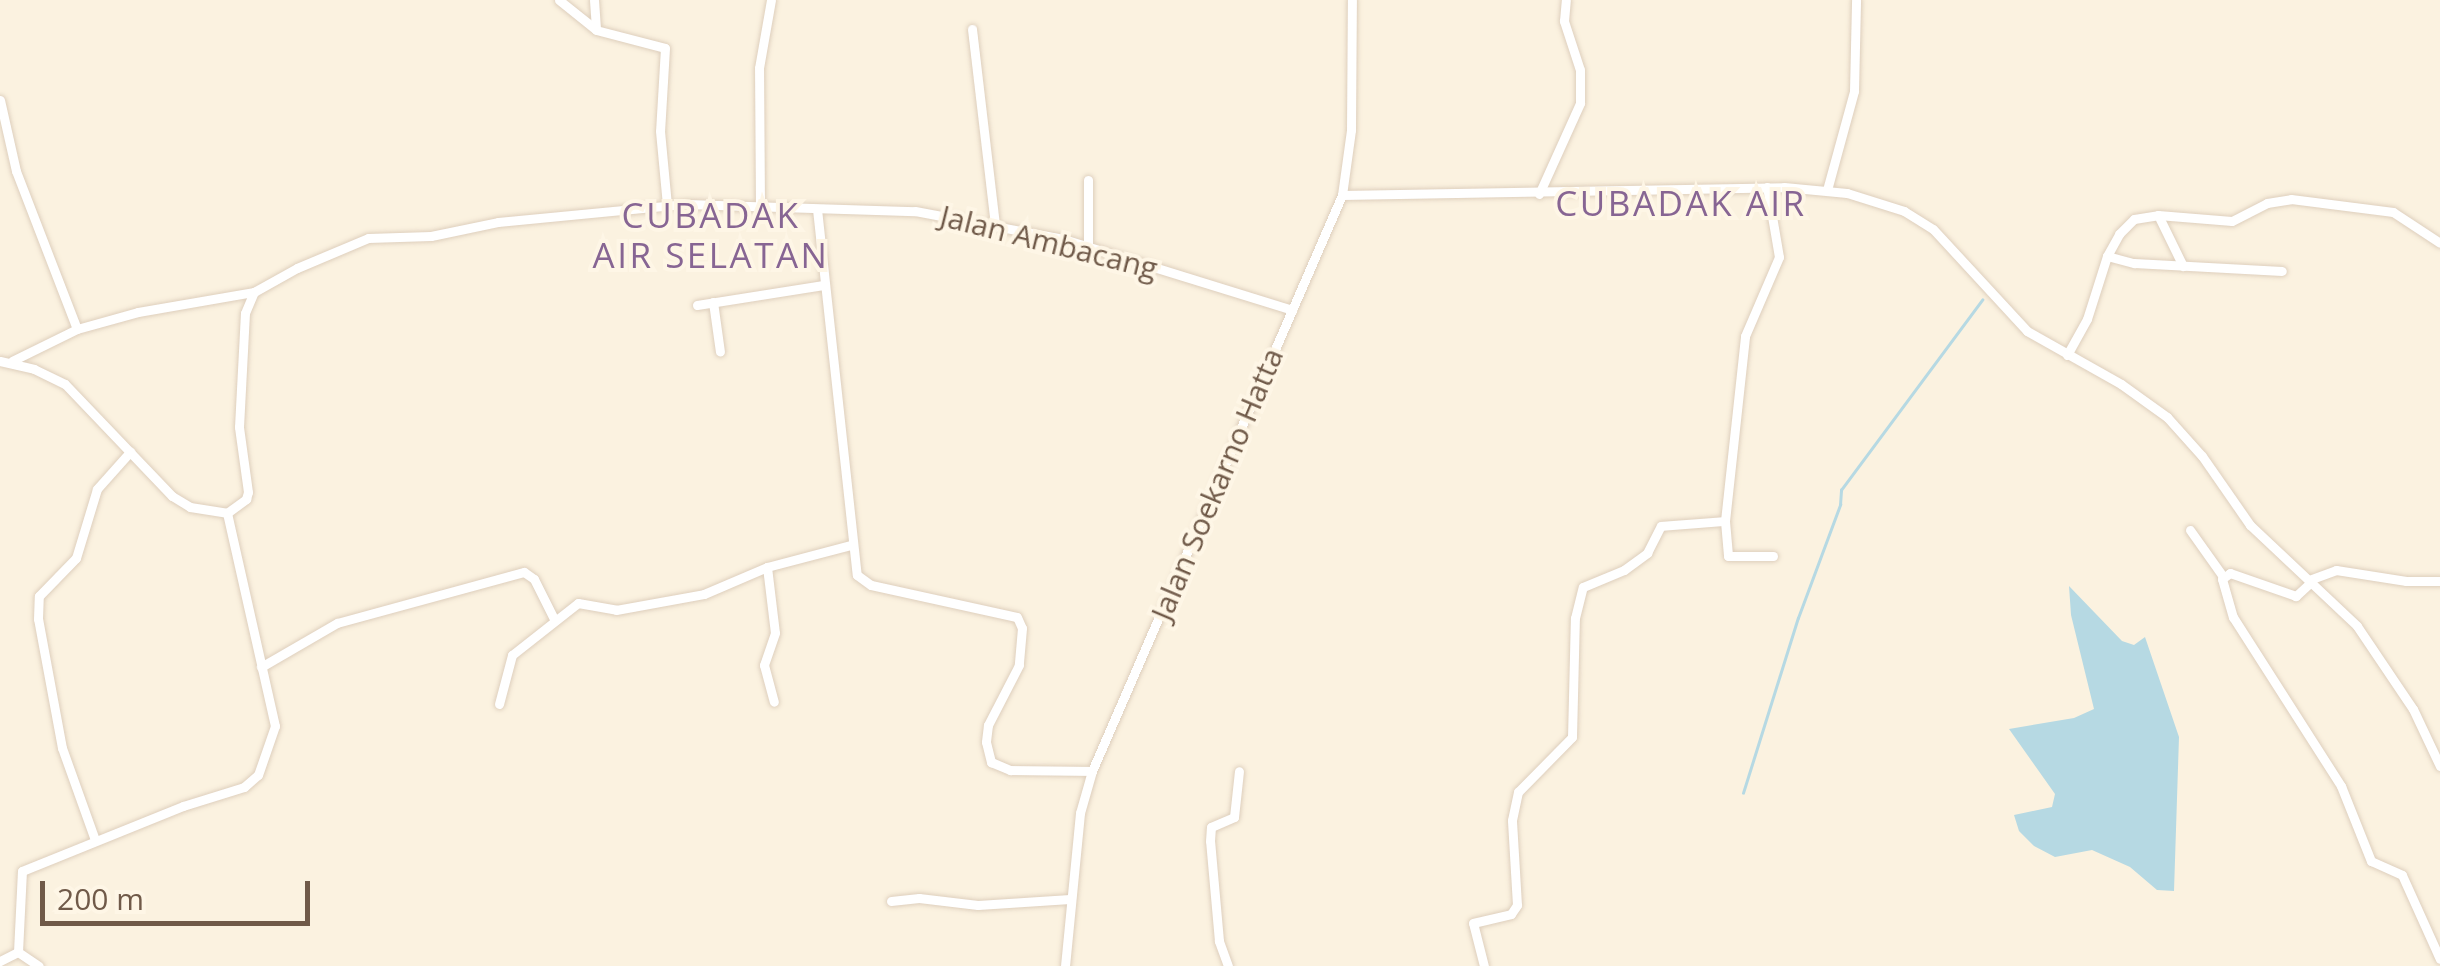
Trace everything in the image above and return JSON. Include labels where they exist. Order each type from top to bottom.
[{"type":"street","points":[[559,0],[594,28],[665,48],[660,131],[667,205]]},
{"type":"street","points":[[594,0],[594,28]]},
{"type":"street","points":[[760,207],[758,77],[772,0]]},
{"type":"street","name":"Jalan Soekarno Hatta","points":[[1066,966],[1080,813],[1092,771],[1342,195],[1351,130],[1352,0]]},
{"type":"street","points":[[1539,194],[1580,103],[1580,70],[1564,21],[1566,0]]},
{"type":"street","points":[[1826,190],[1854,91],[1856,0]]},
{"type":"street","points":[[972,29],[995,224]]},
{"type":"street","points":[[0,100],[12,159],[77,330]]},
{"type":"street","points":[[0,162],[12,159]]},
{"type":"street","points":[[1088,180],[1088,246]]},
{"type":"street","points":[[1342,195],[1767,187],[1826,190],[1884,202],[1933,229],[2028,331],[2121,384],[2167,417],[2202,456],[2243,518],[2357,626],[2386,666],[2440,766]]},
{"type":"street","points":[[1767,187],[1779,257],[1745,336],[1725,521],[1728,556],[1773,556]]},
{"type":"street","points":[[2067,356],[2087,319],[2107,256],[2127,225],[2158,216],[2232,221],[2277,200],[2308,201],[2392,212],[2440,243]]},
{"type":"street","name":"Jalan Ambacang","points":[[12,362],[77,330],[138,312],[254,292],[368,238],[431,236],[498,222],[667,205],[914,211],[995,224],[1088,246],[1292,310]]},
{"type":"street","points":[[816,209],[850,545],[857,575],[864,583],[1007,613],[1021,622],[1017,674],[988,725],[986,742],[991,762],[1010,770],[1092,771]]},
{"type":"street","points":[[2158,216],[2183,266]]},
{"type":"street","points":[[2107,256],[2183,266],[2282,271]]},
{"type":"street","points":[[697,306],[823,284]]},
{"type":"street","points":[[0,361],[12,362],[65,384],[182,502],[227,512],[246,499],[248,492],[239,426],[245,313],[254,292]]},
{"type":"street","points":[[712,302],[720,352]]},
{"type":"street","points":[[96,840],[62,748],[38,618],[39,596],[76,558],[97,489],[130,452]]},
{"type":"street","points":[[18,952],[18,876],[34,863],[252,782],[275,734],[227,512]]},
{"type":"street","points":[[1484,966],[1472,923],[1511,914],[1517,906],[1512,820],[1518,792],[1538,767],[1570,741],[1574,731],[1575,618],[1583,587],[1624,570],[1647,553],[1660,526],[1725,521]]},
{"type":"street","points":[[2190,530],[2222,575],[2233,617],[2335,776],[2371,861],[2402,875],[2440,960],[2433,966]]},
{"type":"street","points":[[498,704],[512,655],[578,602],[622,609],[704,594],[767,567],[850,545]]},
{"type":"street","points":[[767,567],[775,633],[764,665],[774,702]]},
{"type":"street","points":[[2222,575],[2239,576],[2293,596],[2310,581],[2336,570],[2406,581],[2440,581]]},
{"type":"street","points":[[261,667],[338,623],[518,573],[534,579],[554,620]]},
{"type":"street","points":[[1228,966],[1219,941],[1210,842],[1211,827],[1234,817],[1239,771]]},
{"type":"street","points":[[891,900],[919,898],[978,905],[1070,899]]},
{"type":"street","points":[[0,961],[18,952]]},
{"type":"street","points":[[18,952],[39,966]]},
{"type":"water","points":[[2069,586],[2122,641],[2134,645],[2145,637],[2179,737],[2174,891],[2157,890],[2130,867],[2092,850],[2055,857],[2034,846],[2019,831],[2014,815],[2052,807],[2055,794],[2009,729],[2074,718],[2094,709],[2071,615]]},
{"type":"waterway","points":[[1743,793],[1798,618],[1840,505],[1841,490],[1982,300]]},
{"type":"district","name":"CUBADAK AIR","points":[[1681,203]]},
{"type":"district","name":"CUBADAK AIR SELATAN","points":[[711,235]]}]
